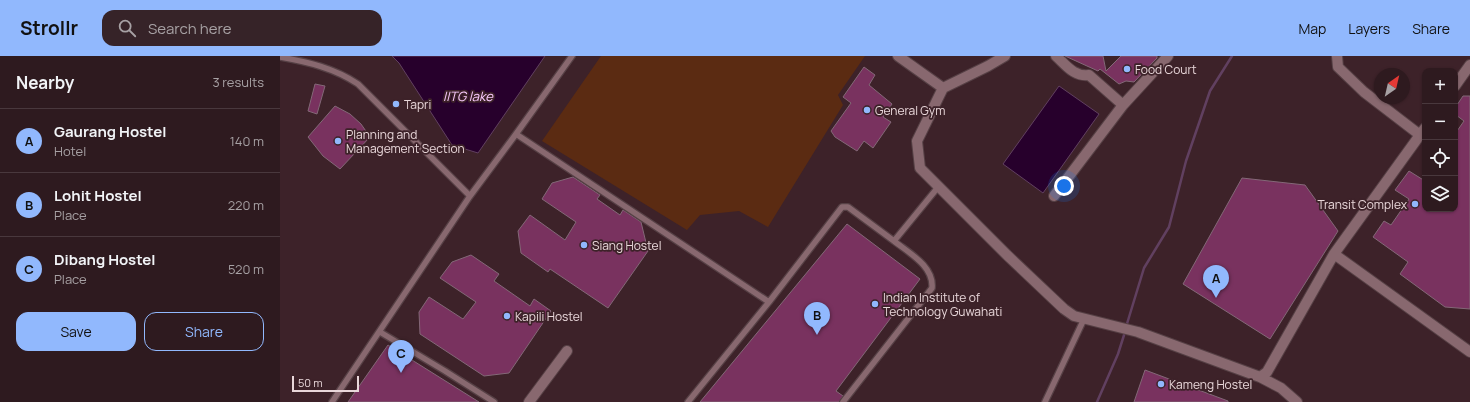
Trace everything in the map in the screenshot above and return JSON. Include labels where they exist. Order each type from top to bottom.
[{"type":"street","points":[[898,56],[943,88]]},
{"type":"street","points":[[1005,56],[943,88],[917,141],[920,168],[1007,255],[1064,309],[1074,316],[1138,332],[1260,376],[1281,388],[1297,402]]},
{"type":"street","points":[[1056,56],[1076,74],[1088,76],[1123,105]]},
{"type":"street","points":[[1054,196],[1123,105],[1168,56]]},
{"type":"street","points":[[1260,376],[1267,372],[1334,254],[1422,132],[1364,92],[1338,67],[1337,56]]},
{"type":"street","points":[[1458,82],[1470,65]]},
{"type":"street","points":[[1334,254],[1470,352]]},
{"type":"street","points":[[529,402],[567,352]]},
{"type":"lane","points":[[332,402],[470,196],[572,56]]},
{"type":"lane","points":[[280,57],[326,68],[344,75],[358,84],[470,196]]},
{"type":"lane","points":[[516,134],[769,302]]},
{"type":"lane","points":[[894,241],[939,186]]},
{"type":"lane","points":[[688,402],[769,302],[842,207],[848,207],[926,267],[931,273],[933,280],[932,288],[843,402]]},
{"type":"lane","points":[[1045,402],[1084,319]]},
{"type":"lane","points":[[380,332],[494,402]]},
{"type":"shaded area","points":[[601,56],[865,56],[838,95],[843,105],[768,227],[739,211],[700,215],[687,230],[542,141]]},
{"type":"water","name":"IITG lake","points":[[392,56],[545,56],[478,153],[452,145],[399,63]]},
{"type":"water","points":[[1059,86],[1099,114],[1043,193],[1003,164]]},
{"type":"building","name":"Food Court","points":[[1065,56],[1103,56],[1106,71],[1121,56],[1157,56],[1157,58],[1134,82],[1126,81],[1119,84],[1100,69],[1098,71]]},
{"type":"building","name":"General Gym","points":[[864,67],[875,75],[869,85],[892,104],[883,117],[891,122],[873,148],[864,141],[857,151],[835,137],[831,131],[851,103],[843,97]]},
{"type":"building","points":[[315,84],[325,86],[317,114],[308,111]]},
{"type":"building","name":"Transit Complex","points":[[1463,96],[1470,96],[1470,309],[1445,307],[1400,274],[1408,262],[1373,237],[1384,221],[1391,225],[1409,199],[1395,190],[1409,171],[1422,179],[1422,212],[1458,212],[1458,130],[1464,121],[1458,116],[1458,104]]},
{"type":"building","name":"Planning and Management Section","points":[[335,106],[350,114],[361,124],[370,137],[340,169],[323,156],[308,137]]},
{"type":"building","name":"Siang Hostel","points":[[573,177],[600,195],[597,199],[620,215],[623,210],[641,222],[648,251],[608,308],[550,269],[548,272],[521,253],[518,231],[530,215],[565,240],[576,222],[542,199],[552,183]]},
{"type":"building","points":[[1242,178],[1305,185],[1338,231],[1270,339],[1183,284]]},
{"type":"building","points":[[847,224],[920,279],[836,391],[843,396],[839,402],[700,402]]},
{"type":"building","name":"Kapili Hostel","points":[[471,255],[499,274],[494,281],[530,306],[534,299],[551,311],[509,373],[484,376],[420,334],[419,312],[429,297],[463,319],[476,302],[440,278],[452,262]]},
{"type":"building","points":[[388,345],[479,402],[348,402]]},
{"type":"building","name":"Kameng Hostel","points":[[1145,370],[1228,401],[1228,402],[1134,402]]},
{"type":"waterway","points":[[1126,327],[1144,268],[1169,227],[1186,161],[1210,91],[1232,56]]},
{"type":"waterway","points":[[1097,402],[1118,354],[1125,332]]},
{"type":"place","name":"Food Court","points":[[1127,69]]},
{"type":"place","name":"Tapri","points":[[396,104]]},
{"type":"place","name":"General Gym","points":[[867,110]]},
{"type":"place","name":"Planning and Management Section","points":[[338,141]]},
{"type":"place","name":"Transit Complex","points":[[1415,204]]},
{"type":"place","name":"Siang Hostel","points":[[584,245]]},
{"type":"place","name":"Gaurang Hostel","points":[[1216,298]]},
{"type":"place","name":"Indian Institute of Technology Guwahati","points":[[875,304]]},
{"type":"place","name":"Kapili Hostel","points":[[507,316]]},
{"type":"place","name":"Lohit Hostel","points":[[817,335]]},
{"type":"place","name":"Dibang Hostel","points":[[401,373]]},
{"type":"place","name":"Kameng Hostel","points":[[1161,384]]}]
